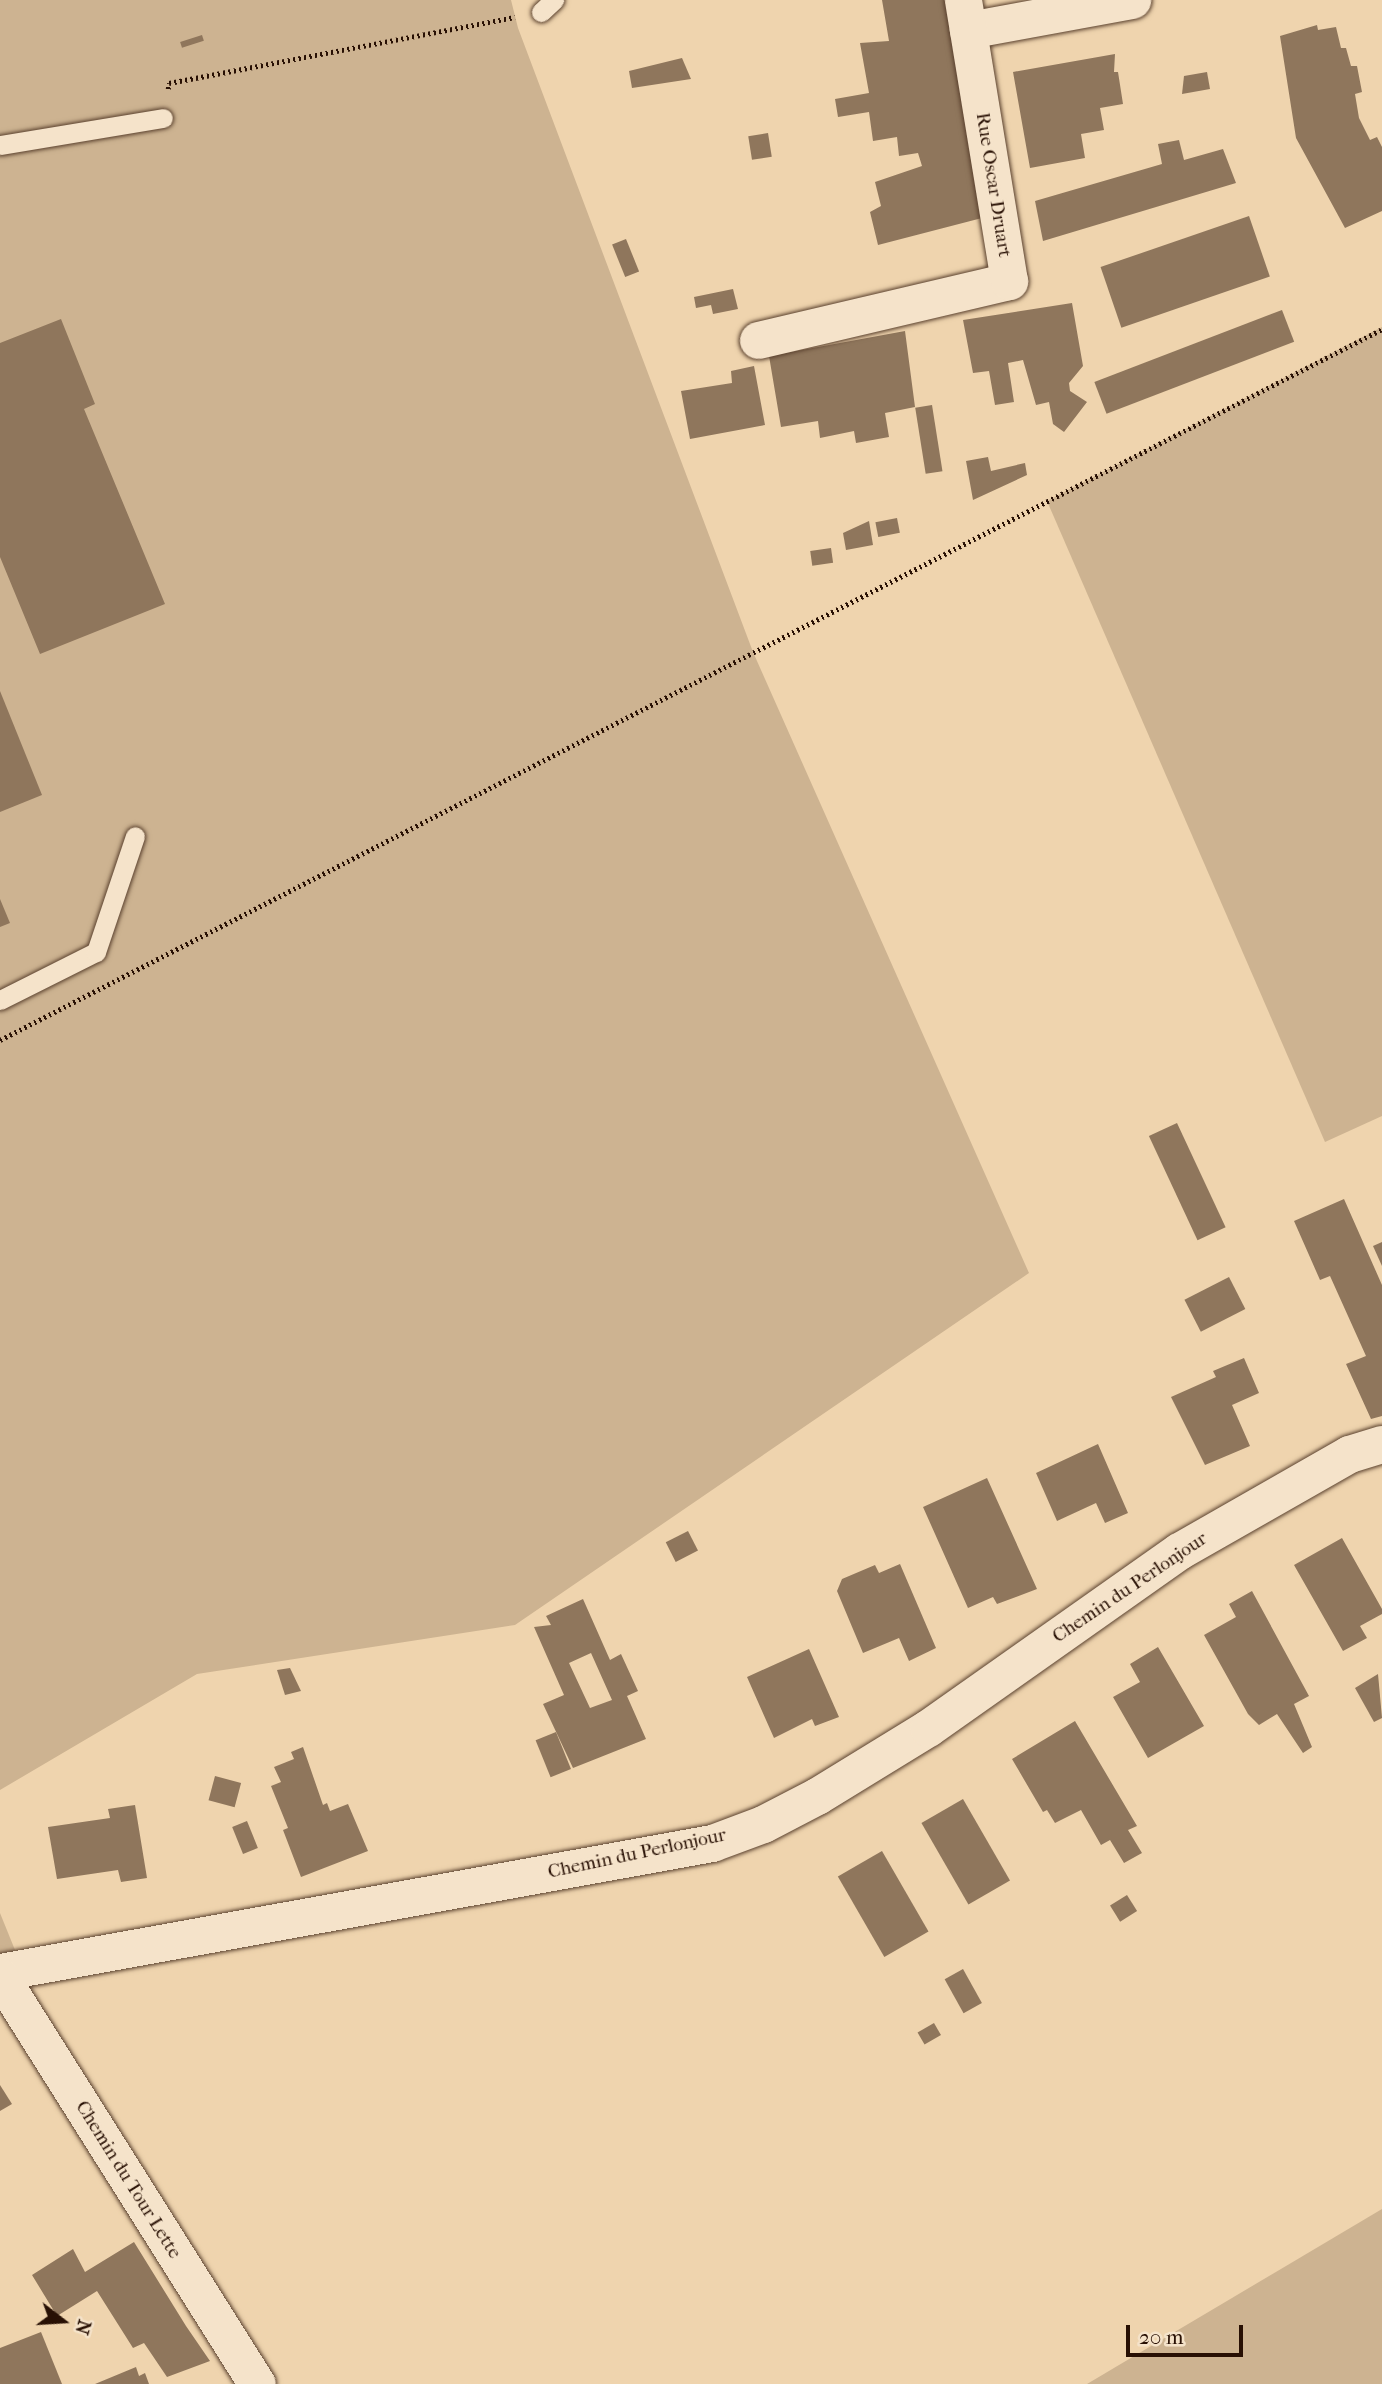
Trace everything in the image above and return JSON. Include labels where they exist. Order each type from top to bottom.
[{"type":"street","points":[[965,15],[1132,0]]},
{"type":"street","name":"Rue Oscar Druart","points":[[758,340],[1009,281],[965,15]]},
{"type":"street","name":"Chemin du Perlonjour","points":[[0,1974],[712,1843],[750,1829],[817,1796],[928,1728],[1179,1551],[1349,1454],[1382,1444]]},
{"type":"street","name":"Chemin du Tour Lette","points":[[0,1974],[257,2384]]},
{"type":"lane","points":[[0,145],[163,118]]},
{"type":"lane","points":[[0,1000],[96,952],[135,836]]},
{"type":"path","points":[[163,118],[169,83],[547,6]]},
{"type":"path","points":[[0,1040],[1382,329]]},
{"type":"shaded area","points":[[0,0],[511,0],[518,28],[753,652],[1029,1273],[515,1625],[197,1674],[0,1790]]},
{"type":"shaded area","points":[[1382,327],[1382,1116],[1325,1142],[1047,501]]},
{"type":"shaded area","points":[[0,1913],[17,1955],[0,1953]]},
{"type":"shaded area","points":[[1382,2209],[1382,2384],[1087,2384]]},
{"type":"building","points":[[882,0],[946,0],[982,218],[878,245],[870,212],[881,206],[875,182],[922,166],[918,153],[899,156],[897,137],[873,141],[869,112],[838,117],[835,99],[869,93],[860,43],[889,41]]},
{"type":"building","points":[[1317,25],[1318,30],[1336,27],[1341,48],[1346,48],[1351,66],[1357,66],[1362,92],[1355,94],[1359,118],[1370,140],[1377,137],[1382,147],[1382,211],[1345,228],[1296,138],[1280,36]]},
{"type":"building","points":[[202,35],[204,41],[182,48],[180,42]]},
{"type":"building","points":[[1115,54],[1114,72],[1118,72],[1123,104],[1100,108],[1104,130],[1081,134],[1085,158],[1030,168],[1013,72]]},
{"type":"building","points":[[682,58],[691,79],[632,88],[629,71]]},
{"type":"building","points":[[1207,72],[1210,89],[1182,94],[1184,76]]},
{"type":"building","points":[[768,133],[772,157],[752,160],[748,136]]},
{"type":"building","points":[[1179,140],[1184,160],[1223,149],[1236,183],[1043,241],[1035,201],[1162,164],[1158,144]]},
{"type":"building","points":[[1249,216],[1270,277],[1121,328],[1101,267]]},
{"type":"building","points":[[626,239],[639,271],[625,277],[612,245]]},
{"type":"building","points":[[733,289],[738,309],[713,314],[711,305],[696,308],[694,297]]},
{"type":"building","points":[[1072,303],[1083,366],[1069,383],[1070,391],[1087,402],[1064,432],[1053,424],[1049,402],[1036,405],[1023,360],[1008,363],[1014,402],[995,405],[989,371],[973,373],[963,320]]},
{"type":"building","points":[[1282,310],[1294,342],[1107,414],[1094,382]]},
{"type":"building","points":[[61,319],[95,404],[84,409],[165,604],[40,654],[0,557],[0,343]]},
{"type":"building","points":[[905,331],[915,407],[885,413],[889,437],[856,443],[854,431],[820,438],[818,421],[781,427],[769,356]]},
{"type":"building","points":[[754,366],[765,425],[690,439],[681,391],[732,383],[731,371]]},
{"type":"building","points":[[932,405],[942,471],[926,474],[915,408]]},
{"type":"building","points":[[988,457],[991,471],[1025,463],[1027,475],[973,500],[966,461]]},
{"type":"building","points":[[897,518],[900,533],[878,537],[875,522]]},
{"type":"building","points":[[869,521],[873,545],[846,550],[843,533]]},
{"type":"building","points":[[831,548],[833,563],[812,566],[810,551]]},
{"type":"building","points":[[0,691],[42,795],[0,812]]},
{"type":"building","points":[[0,899],[10,923],[0,927]]},
{"type":"building","points":[[1177,1123],[1226,1227],[1198,1240],[1149,1136]]},
{"type":"building","points":[[1344,1199],[1382,1285],[1382,1416],[1371,1419],[1346,1364],[1366,1356],[1330,1276],[1320,1280],[1294,1221]]},
{"type":"building","points":[[1382,1242],[1382,1266],[1373,1246]]},
{"type":"building","points":[[1229,1277],[1245,1309],[1201,1332],[1184,1300]]},
{"type":"building","points":[[1244,1358],[1259,1393],[1232,1405],[1250,1446],[1205,1465],[1171,1397],[1216,1377],[1213,1371]]},
{"type":"building","points":[[1098,1444],[1128,1513],[1105,1523],[1096,1503],[1057,1521],[1036,1473]]},
{"type":"building","points":[[987,1478],[1037,1589],[997,1604],[993,1597],[968,1608],[923,1507]]},
{"type":"building","points":[[688,1531],[698,1551],[676,1562],[666,1542]]},
{"type":"building","points":[[1342,1538],[1382,1609],[1382,1614],[1360,1626],[1367,1638],[1343,1651],[1294,1565]]},
{"type":"building","points":[[900,1564],[936,1648],[909,1661],[899,1638],[863,1653],[837,1591],[842,1579],[875,1565],[879,1573]]},
{"type":"building","points":[[1252,1591],[1309,1696],[1294,1704],[1312,1747],[1303,1753],[1277,1714],[1259,1725],[1248,1714],[1204,1635],[1236,1617],[1229,1604]]},
{"type":"building","points":[[583,1599],[610,1660],[621,1654],[638,1691],[627,1696],[646,1739],[573,1768],[543,1704],[564,1695],[534,1627],[551,1625],[546,1616]],"holes":[[[591,1653],[612,1700],[590,1708],[569,1663]]]},
{"type":"building","points":[[1158,1647],[1204,1726],[1148,1758],[1113,1697],[1140,1682],[1130,1664]]},
{"type":"building","points":[[809,1649],[839,1717],[815,1726],[812,1719],[774,1738],[747,1677]]},
{"type":"building","points":[[290,1668],[301,1691],[285,1695],[277,1670]]},
{"type":"building","points":[[1378,1674],[1382,1718],[1374,1722],[1355,1688]]},
{"type":"building","points":[[1075,1721],[1137,1826],[1128,1830],[1142,1853],[1124,1863],[1110,1840],[1101,1845],[1081,1810],[1055,1823],[1047,1810],[1043,1812],[1012,1759]]},
{"type":"building","points":[[556,1732],[571,1769],[551,1777],[536,1740]]},
{"type":"building","points":[[303,1747],[323,1805],[327,1803],[330,1811],[348,1804],[368,1851],[301,1877],[283,1830],[288,1828],[271,1786],[281,1782],[274,1767],[294,1759],[291,1752]]},
{"type":"building","points":[[215,1776],[241,1783],[235,1807],[209,1800]]},
{"type":"building","points":[[963,1799],[1010,1880],[968,1904],[921,1823]]},
{"type":"building","points":[[135,1805],[147,1878],[121,1882],[118,1870],[57,1879],[48,1827],[110,1818],[108,1809]]},
{"type":"building","points":[[247,1821],[258,1848],[243,1854],[232,1827]]},
{"type":"building","points":[[882,1851],[928,1932],[884,1957],[838,1876]]},
{"type":"building","points":[[1127,1895],[1137,1911],[1120,1922],[1110,1906]]},
{"type":"building","points":[[963,1969],[982,2003],[964,2013],[945,1979]]},
{"type":"building","points":[[934,2023],[941,2035],[925,2045],[918,2033]]},
{"type":"building","points":[[0,2085],[12,2104],[0,2111]]},
{"type":"building","points":[[134,2242],[210,2361],[167,2377],[144,2343],[133,2348],[97,2291],[57,2316],[32,2275],[73,2249],[85,2272]]},
{"type":"building","points":[[41,2332],[62,2384],[0,2384],[0,2348]]},
{"type":"building","points":[[136,2367],[139,2376],[145,2373],[149,2384],[95,2384]]}]
